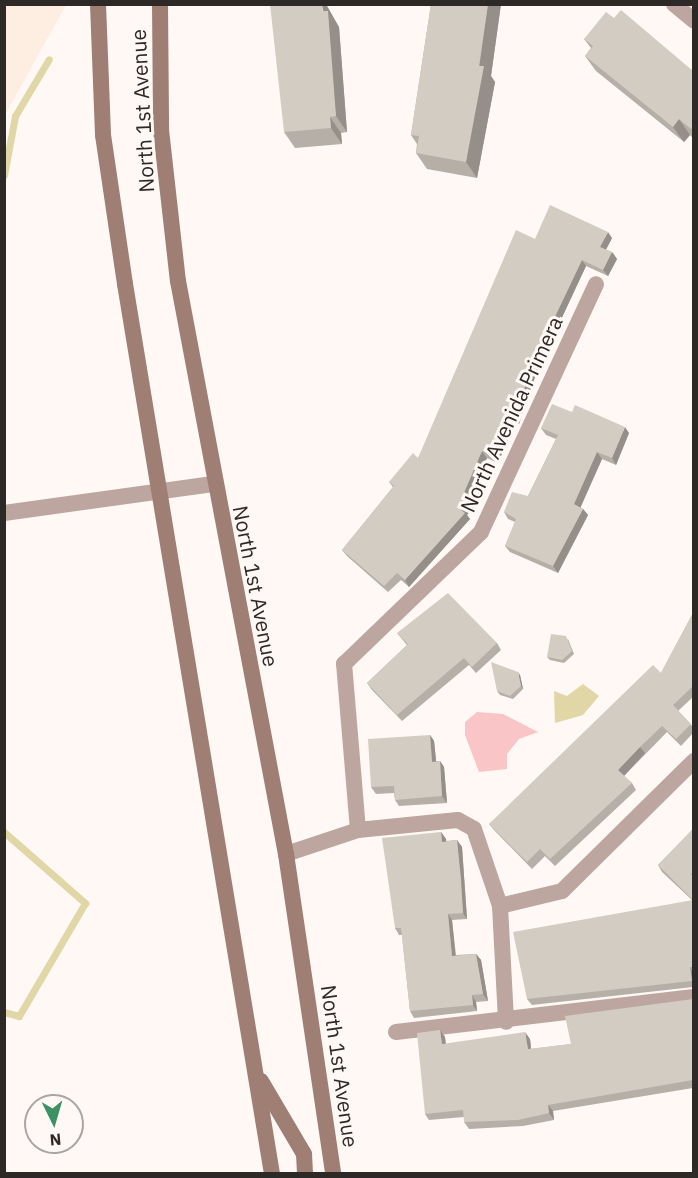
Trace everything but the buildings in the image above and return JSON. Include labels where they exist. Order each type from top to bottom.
[{"type":"main road","name":"North 1st Avenue","points":[[98,4],[103,135],[158,494],[272,1173]]},
{"type":"main road","name":"North 1st Avenue","points":[[160,4],[161,130],[178,281],[213,484],[286,854],[333,1173]]},
{"type":"main road","points":[[256,1072],[304,1154],[305,1173]]},
{"type":"street","points":[[674,4],[693,21]]},
{"type":"street","name":"North Avenida Primera","points":[[358,830],[344,664],[481,532],[596,284]]},
{"type":"street","points":[[4,513],[158,494],[213,484]]},
{"type":"street","points":[[500,906],[562,891],[693,761]]},
{"type":"street","points":[[286,854],[358,830],[458,820],[474,829],[500,906],[506,1022]]},
{"type":"street","points":[[396,1032],[506,1022],[693,997]]},
{"type":"shaded area","points":[[4,5],[66,5],[5,115]]},
{"type":"shaded area","points":[[583,684],[599,696],[583,715],[555,723],[554,691],[567,696]]},
{"type":"shaded area","points":[[477,712],[503,714],[538,732],[519,739],[507,754],[507,769],[479,772],[465,735],[465,722]]},
{"type":"waterway","points":[[4,175],[15,116],[49,59]]},
{"type":"waterway","points":[[4,832],[85,903],[19,1016],[4,1012]]}]
